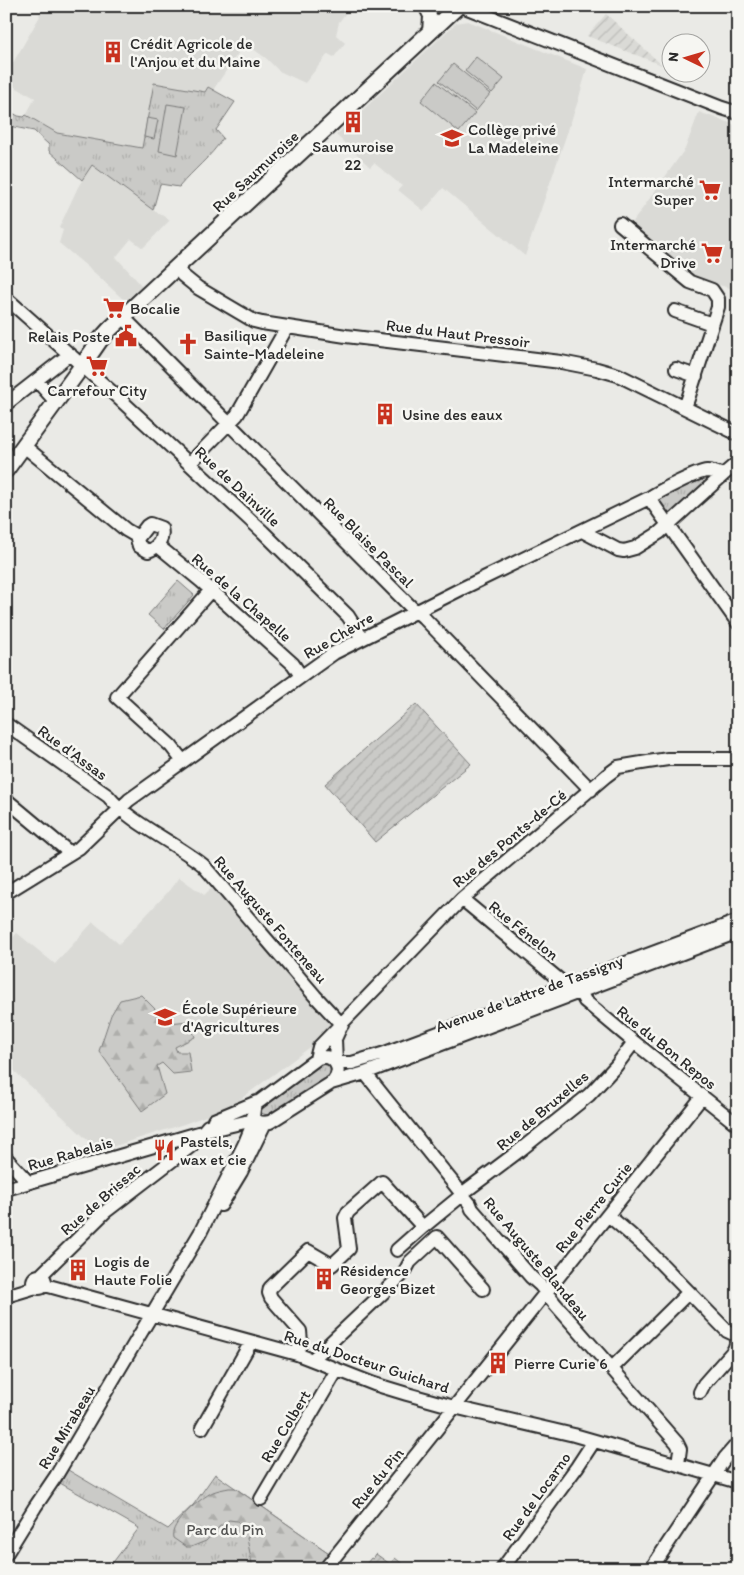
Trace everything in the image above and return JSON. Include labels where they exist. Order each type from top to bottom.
[{"type":"main road","name":"Rue Saumuroise","points":[[6,470],[100,340],[458,6]]},
{"type":"street","points":[[425,6],[430,16],[429,33]]},
{"type":"street","points":[[462,6],[545,33],[660,78],[738,105]]},
{"type":"street","points":[[462,6],[738,113]]},
{"type":"street","points":[[620,224],[690,282],[709,288],[718,299],[718,307],[685,408]]},
{"type":"street","name":"Rue du Haut Pressoir","points":[[177,268],[182,275],[198,288],[254,321],[287,327],[562,362],[596,369],[628,380],[738,434]]},
{"type":"street","name":"Rue de Dainville","points":[[6,298],[190,463],[263,532],[348,616],[362,638]]},
{"type":"street","points":[[675,312],[712,324]]},
{"type":"street","name":"Rue Blaise Pascal","points":[[123,317],[591,790]]},
{"type":"street","points":[[190,463],[237,415],[287,327]]},
{"type":"street","points":[[6,404],[70,354]]},
{"type":"street","points":[[676,369],[696,376]]},
{"type":"street","points":[[35,382],[38,382],[56,402]]},
{"type":"street","points":[[24,446],[126,530],[138,537]]},
{"type":"street","points":[[582,532],[624,551],[635,548],[659,533],[738,462]]},
{"type":"street","name":"Rue Chèvre","points":[[6,893],[79,848],[119,808],[143,788],[334,653],[459,590],[582,532],[661,491],[703,472],[713,471],[723,475]]},
{"type":"street","points":[[649,498],[738,623]]},
{"type":"street","points":[[150,524],[161,528],[162,538],[151,550],[146,550],[138,544],[138,537],[150,524]]},
{"type":"street","name":"Rue de la Chapelle","points":[[157,545],[211,590],[293,664],[301,676]]},
{"type":"street","points":[[182,760],[171,746],[117,697],[211,590]]},
{"type":"street","name":"Rue d'Assas","points":[[6,724],[108,796],[119,808]]},
{"type":"street","name":"Rue des Ponts-de-Cé","points":[[316,1059],[319,1047],[462,899],[618,767],[668,759],[738,759]]},
{"type":"street","points":[[9,802],[70,853]]},
{"type":"street","name":"Rue Auguste Fonteneau","points":[[119,808],[186,851],[203,865],[341,1025]]},
{"type":"street","name":"Rue Fénelon","points":[[462,899],[562,982],[564,987]]},
{"type":"street","name":"Avenue de Lattre de Tassigny","points":[[316,1059],[327,1057],[336,1063],[352,1063],[382,1054],[738,921]]},
{"type":"street","name":"Avenue de Lattre de Tassigny","points":[[259,1122],[272,1121],[331,1083],[365,1073],[738,932]]},
{"type":"street","name":"Rue du Bon Repos","points":[[580,992],[585,1001],[738,1125]]},
{"type":"street","points":[[331,1083],[338,1074],[335,1039],[341,1025]]},
{"type":"street","name":"Rue de Bruxelles","points":[[423,1227],[589,1095],[616,1066],[634,1042]]},
{"type":"street","name":"Rue Rabelais","points":[[142,1149],[151,1142],[220,1118],[257,1102],[316,1059]]},
{"type":"street","name":"Rue Auguste Blandeau","points":[[365,1073],[470,1204],[472,1209],[678,1445],[680,1449],[678,1464]]},
{"type":"street","name":"Rue Pierre Curie","points":[[454,1407],[702,1097]]},
{"type":"street","name":"Rue Mirabeau","points":[[6,1554],[56,1476],[200,1233],[244,1146],[259,1122],[254,1109],[257,1102]]},
{"type":"street","name":"Rue Rabelais","points":[[202,1132],[220,1118]]},
{"type":"street","name":"Rue Rabelais","points":[[6,1189],[179,1138],[259,1122]]},
{"type":"street","name":"Rue de Brissac","points":[[41,1283],[42,1274],[105,1212],[185,1151],[202,1132]]},
{"type":"street","points":[[179,1138],[186,1140],[185,1151]]},
{"type":"street","points":[[6,1158],[28,1182]]},
{"type":"street","points":[[297,1354],[301,1335],[298,1328],[271,1298],[269,1293],[272,1286],[308,1251],[332,1264],[348,1249],[344,1218],[348,1212],[382,1182],[423,1227],[397,1250]]},
{"type":"street","points":[[608,1215],[644,1246],[727,1331],[738,1337],[734,1350],[704,1384],[700,1392]]},
{"type":"street","points":[[312,1360],[404,1273],[410,1262],[437,1237],[483,1289]]},
{"type":"street","points":[[6,1296],[41,1283]]},
{"type":"street","name":"Rue du Docteur Guichard","points":[[41,1283],[297,1354],[391,1389],[454,1407],[535,1425],[738,1482]]},
{"type":"street","points":[[612,1368],[689,1292]]},
{"type":"street","points":[[202,1428],[251,1342]]},
{"type":"street","name":"Rue Colbert","points":[[261,1499],[337,1370]]},
{"type":"street","name":"Rue du Pin","points":[[324,1569],[454,1407]]},
{"type":"street","name":"Rue de Locarno","points":[[502,1569],[578,1467],[594,1441]]},
{"type":"street","points":[[651,1569],[725,1458],[738,1443]]},
{"type":"shaded area","points":[[44,6],[351,6],[339,22],[336,35],[345,43],[334,57],[328,54],[305,83],[279,71],[267,59],[245,43],[213,90],[208,87],[205,92],[142,148],[57,133],[26,115],[35,98],[6,82],[6,75]]},
{"type":"shaded area","points":[[606,14],[662,65],[587,36]]},
{"type":"shaded area","name":"Collège privé La Madeleine","points":[[468,21],[587,69],[578,101],[525,256],[443,188],[424,211],[398,190],[402,186],[374,163],[370,167],[336,135],[456,23]]},
{"type":"shaded area","points":[[699,112],[738,126],[738,280],[733,289],[691,277],[630,226],[685,149]]},
{"type":"shaded area","points":[[92,164],[153,210],[170,220],[143,248],[131,239],[116,257],[142,286],[125,301],[59,243],[63,230],[59,228],[78,187]]},
{"type":"shaded area","name":"École Supérieure d'Agricultures","points":[[179,877],[204,895],[213,887],[319,1009],[330,1025],[309,1048],[230,1107],[99,1151],[6,1063],[6,945],[17,933],[55,964],[93,922],[119,944],[168,892]]},
{"type":"green space","points":[[476,57],[504,79],[492,93],[465,71]]},
{"type":"green space","points":[[453,64],[490,94],[476,111],[439,81]]},
{"type":"green space","points":[[436,82],[475,113],[459,132],[421,101]]},
{"type":"green space","points":[[154,83],[205,92],[208,87],[235,102],[216,130],[223,138],[218,145],[179,187],[160,184],[153,210],[92,165],[82,180],[49,151],[49,145],[34,131],[9,126],[6,131],[6,109],[18,116],[24,117],[26,115],[57,133],[142,148]]},
{"type":"green space","points":[[167,104],[186,107],[177,155],[159,151]]},
{"type":"green space","points":[[147,118],[158,120],[154,139],[144,137]]},
{"type":"green space","points":[[699,479],[705,483],[669,517],[658,500]]},
{"type":"green space","points":[[178,581],[194,595],[164,629],[148,615]]},
{"type":"green space","points":[[416,704],[471,764],[375,842],[325,784]]},
{"type":"green space","points":[[141,995],[169,1023],[189,1021],[195,1037],[175,1047],[177,1052],[188,1052],[191,1072],[173,1074],[162,1063],[157,1066],[165,1094],[142,1111],[99,1051],[111,1015],[120,1000]]},
{"type":"green space","points":[[322,1063],[328,1063],[333,1070],[329,1080],[267,1115],[261,1113],[261,1107]]},
{"type":"green space","name":"Parc du Pin","points":[[68,1470],[168,1529],[194,1504],[215,1474],[329,1553],[316,1569],[108,1569],[139,1528],[60,1483]]},
{"type":"green space","points":[[235,1488],[329,1553],[316,1569],[253,1569],[247,1538],[252,1531],[237,1521],[229,1520],[219,1527],[206,1541],[191,1547],[186,1547],[173,1538],[176,1525],[194,1505],[213,1492]]},
{"type":"green space","points":[[376,1554],[390,1564],[395,1558],[409,1569],[362,1569]]},
{"type":"place","name":"Crédit Agricole de l'Anjou et du Maine","points":[[113,52]]},
{"type":"place","name":"Saumuroise 22","points":[[353,122]]},
{"type":"place","name":"Collège privé La Madeleine","points":[[452,138]]},
{"type":"place","name":"Intermarché Super","points":[[710,190]]},
{"type":"place","name":"Intermarché Drive","points":[[712,253]]},
{"type":"place","name":"Bocalie","points":[[114,308]]},
{"type":"place","name":"Relais Poste","points":[[126,336]]},
{"type":"place","name":"Basilique Sainte-Madeleine","points":[[188,344]]},
{"type":"place","name":"Carrefour City","points":[[97,366]]},
{"type":"place","name":"Usine des eaux","points":[[385,414]]},
{"type":"place","name":"École Supérieure d'Agricultures","points":[[165,1017]]},
{"type":"place","name":"Pastels, wax et cie","points":[[164,1150]]},
{"type":"place","name":"Logis de Haute Folie","points":[[78,1270]]},
{"type":"place","name":"Résidence Georges Bizet","points":[[324,1279]]},
{"type":"place","name":"Pierre Curie 6","points":[[498,1363]]}]
